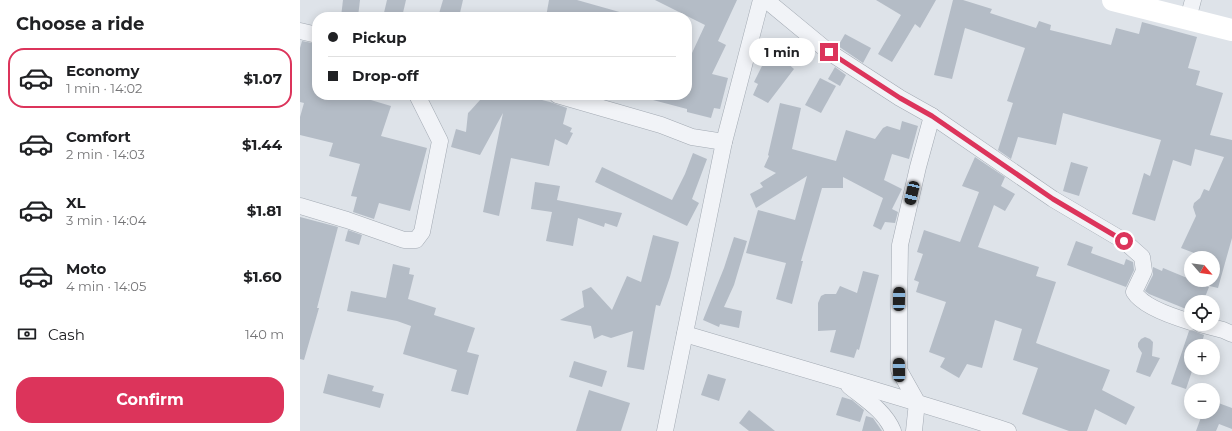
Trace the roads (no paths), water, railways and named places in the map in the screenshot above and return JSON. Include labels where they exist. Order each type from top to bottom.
[{"type":"main road","points":[[1113,0],[1191,10],[1232,30]]},
{"type":"street","points":[[665,431],[724,142],[761,0]]},
{"type":"street","points":[[766,0],[829,52],[900,98],[932,116],[1053,199],[1124,241],[1142,257],[1144,271],[1134,292],[1138,298],[1165,312],[1184,319]]},
{"type":"street","points":[[300,31],[312,34]]},
{"type":"street","points":[[300,206],[347,220],[404,240],[416,240],[422,232],[440,141],[420,100]]},
{"type":"street","points":[[574,100],[662,125],[692,137],[724,142]]},
{"type":"street","points":[[914,431],[917,402],[899,370],[898,313],[900,245],[918,167],[932,116]]},
{"type":"street","points":[[1220,330],[1232,334]]},
{"type":"street","points":[[685,334],[917,402],[1008,431]]},
{"type":"street","points":[[845,382],[878,409],[889,422],[893,431]]}]
